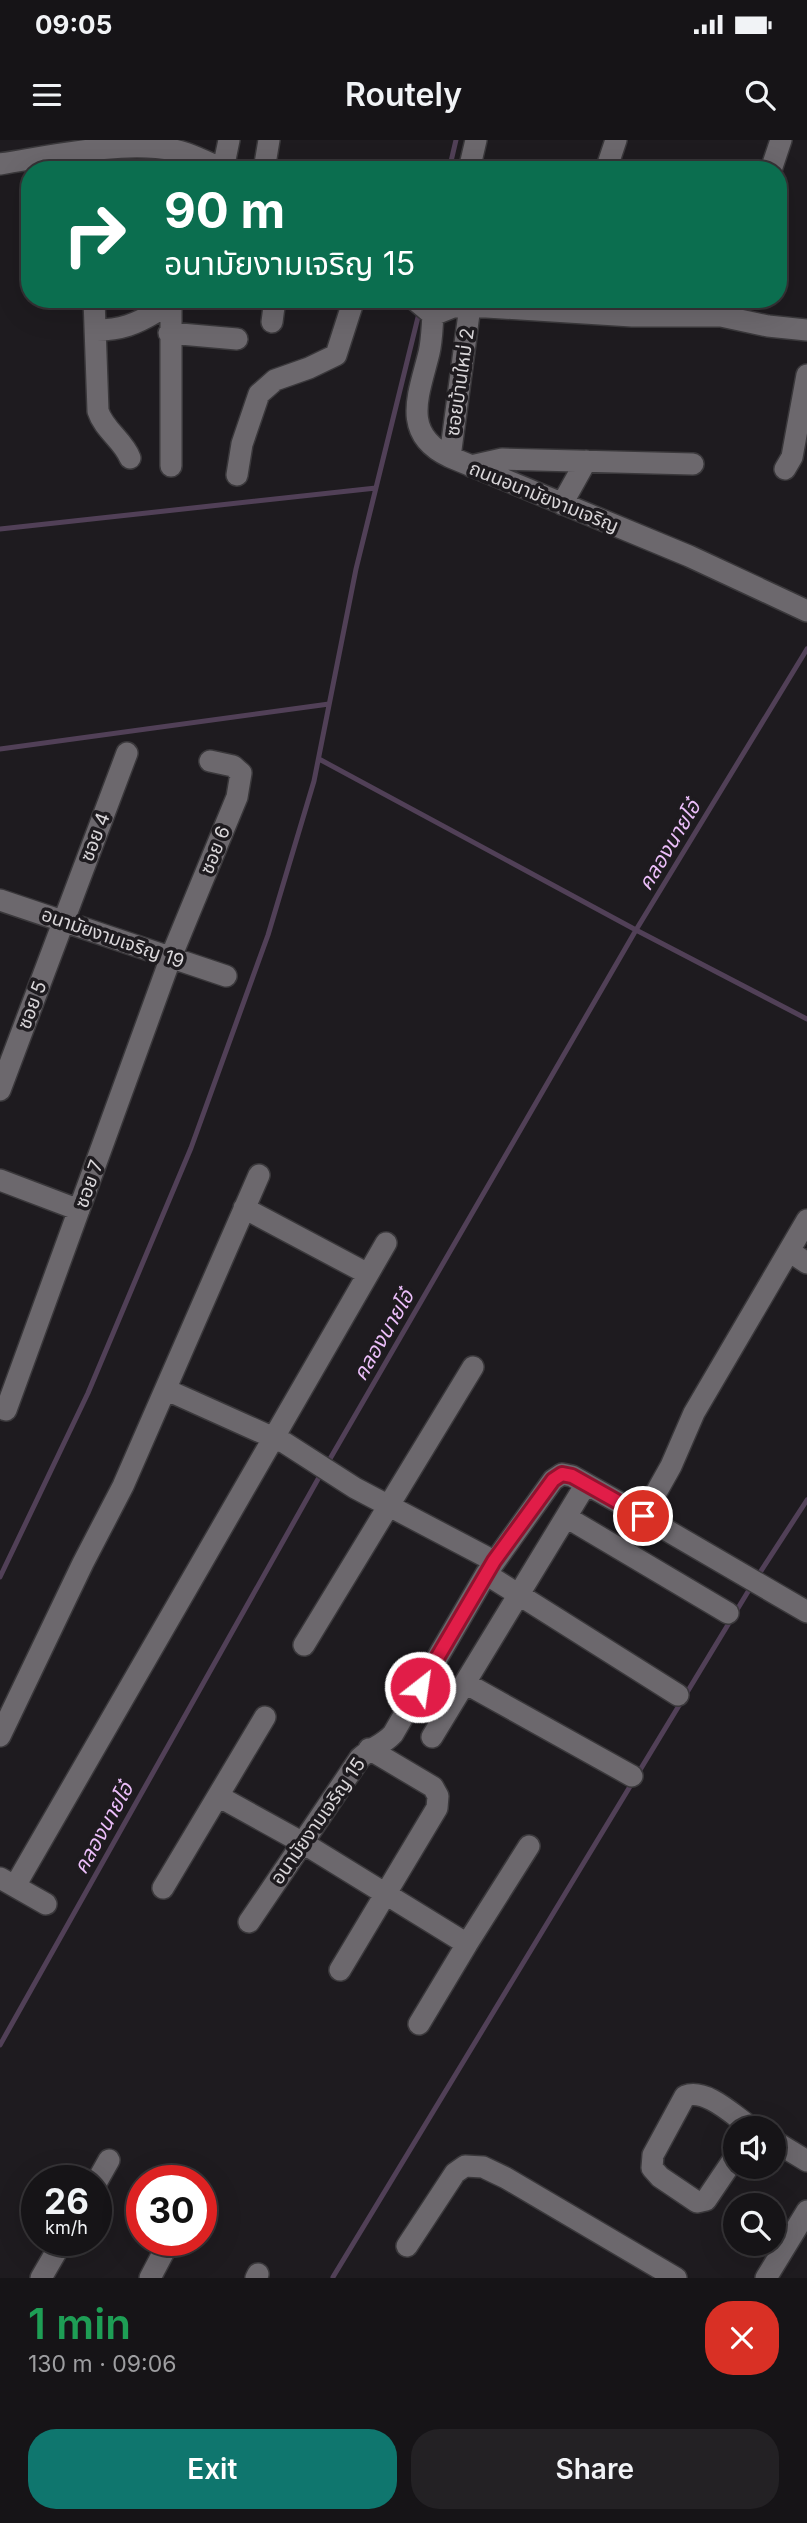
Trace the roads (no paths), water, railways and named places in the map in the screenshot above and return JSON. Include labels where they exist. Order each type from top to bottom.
[{"type":"street","points":[[225,161],[229,140]]},
{"type":"street","points":[[266,161],[269,140]]},
{"type":"street","points":[[471,161],[476,140]]},
{"type":"street","points":[[610,161],[616,140]]},
{"type":"street","points":[[774,161],[781,140]]},
{"type":"street","points":[[0,164],[32,150],[93,153],[142,146],[175,160]]},
{"type":"street","points":[[95,308],[97,411],[102,424],[127,450],[130,458]]},
{"type":"street","points":[[97,330],[134,326],[159,308]]},
{"type":"street","points":[[164,308],[169,333],[171,466]]},
{"type":"street","points":[[272,322],[274,308]]},
{"type":"street","points":[[237,475],[242,444],[259,394],[275,380],[335,355],[351,308]]},
{"type":"street","name":"ซอยบ้านใหม่ 2","points":[[448,308],[450,457]]},
{"type":"street","name":"ถนนอนามัยงามเจริญ","points":[[448,308],[430,349],[416,406],[418,425],[426,442],[450,457],[689,556],[807,611]]},
{"type":"street","points":[[581,308],[632,316],[724,308],[768,326],[807,330]]},
{"type":"street","points":[[169,333],[237,339]]},
{"type":"street","points":[[785,469],[792,457],[807,375]]},
{"type":"street","points":[[471,466],[502,460],[693,464]]},
{"type":"street","points":[[562,504],[586,461]]},
{"type":"street","name":"ซอย 4","points":[[64,921],[127,753]]},
{"type":"street","name":"ซอย 6","points":[[171,957],[237,796],[241,774],[233,766],[210,761]]},
{"type":"street","name":"อนามัยงามเจริญ 19","points":[[0,900],[226,976]]},
{"type":"street","name":"ซอย 5","points":[[0,1090],[64,921]]},
{"type":"street","name":"ซอย 7","points":[[6,1410],[171,957]]},
{"type":"street","points":[[0,1736],[123,1486],[259,1175]]},
{"type":"street","points":[[0,1180],[79,1210]]},
{"type":"street","points":[[244,1208],[368,1274]]},
{"type":"street","points":[[643,1516],[671,1466],[694,1413],[807,1220]]},
{"type":"street","points":[[46,1904],[7,1882],[274,1438],[386,1243]]},
{"type":"street","points":[[789,1251],[807,1263]]},
{"type":"street","points":[[304,1645],[473,1367]]},
{"type":"street","points":[[166,1390],[274,1438],[389,1506],[490,1567],[520,1596],[678,1695]]},
{"type":"street","name":"อนามัยงามเจริญ 15","points":[[250,1922],[360,1758],[369,1749],[383,1745],[393,1734],[490,1567],[553,1480],[562,1474],[572,1476],[807,1612]]},
{"type":"street","points":[[432,1737],[586,1484]]},
{"type":"street","points":[[566,1517],[728,1613]]},
{"type":"street","points":[[465,1683],[632,1776]]},
{"type":"street","points":[[163,1888],[265,1717]]},
{"type":"street","points":[[340,1970],[437,1808],[438,1796],[432,1787],[369,1749]]},
{"type":"street","points":[[218,1796],[303,1843],[467,1944]]},
{"type":"street","points":[[419,2024],[529,1846]]},
{"type":"street","points":[[723,2175],[706,2200],[698,2202],[660,2177],[652,2168],[653,2155],[685,2096],[694,2093],[706,2097],[734,2116]]},
{"type":"street","points":[[786,2148],[807,2161]]},
{"type":"street","points":[[106,2165],[109,2160]]},
{"type":"street","points":[[407,2246],[455,2173],[465,2165],[483,2167],[677,2278]]},
{"type":"street","points":[[766,2278],[807,2211]]},
{"type":"street","points":[[41,2278],[54,2256]]},
{"type":"street","points":[[150,2278],[162,2256]]},
{"type":"waterway","points":[[451,161],[456,140]]},
{"type":"waterway","points":[[0,1577],[88,1393],[191,1148],[268,935],[314,781],[356,569],[420,309]]},
{"type":"waterway","points":[[0,529],[376,488]]},
{"type":"waterway","name":"คลองนายโอ๋","points":[[327,1464],[636,930],[807,649]]},
{"type":"waterway","points":[[0,749],[329,704]]},
{"type":"waterway","points":[[319,759],[807,1019]]},
{"type":"waterway","name":"คลองนายโอ๋","points":[[0,2045],[322,1472]]},
{"type":"waterway","points":[[757,1577],[807,1500]]},
{"type":"waterway","points":[[333,2277],[752,1585]]}]
